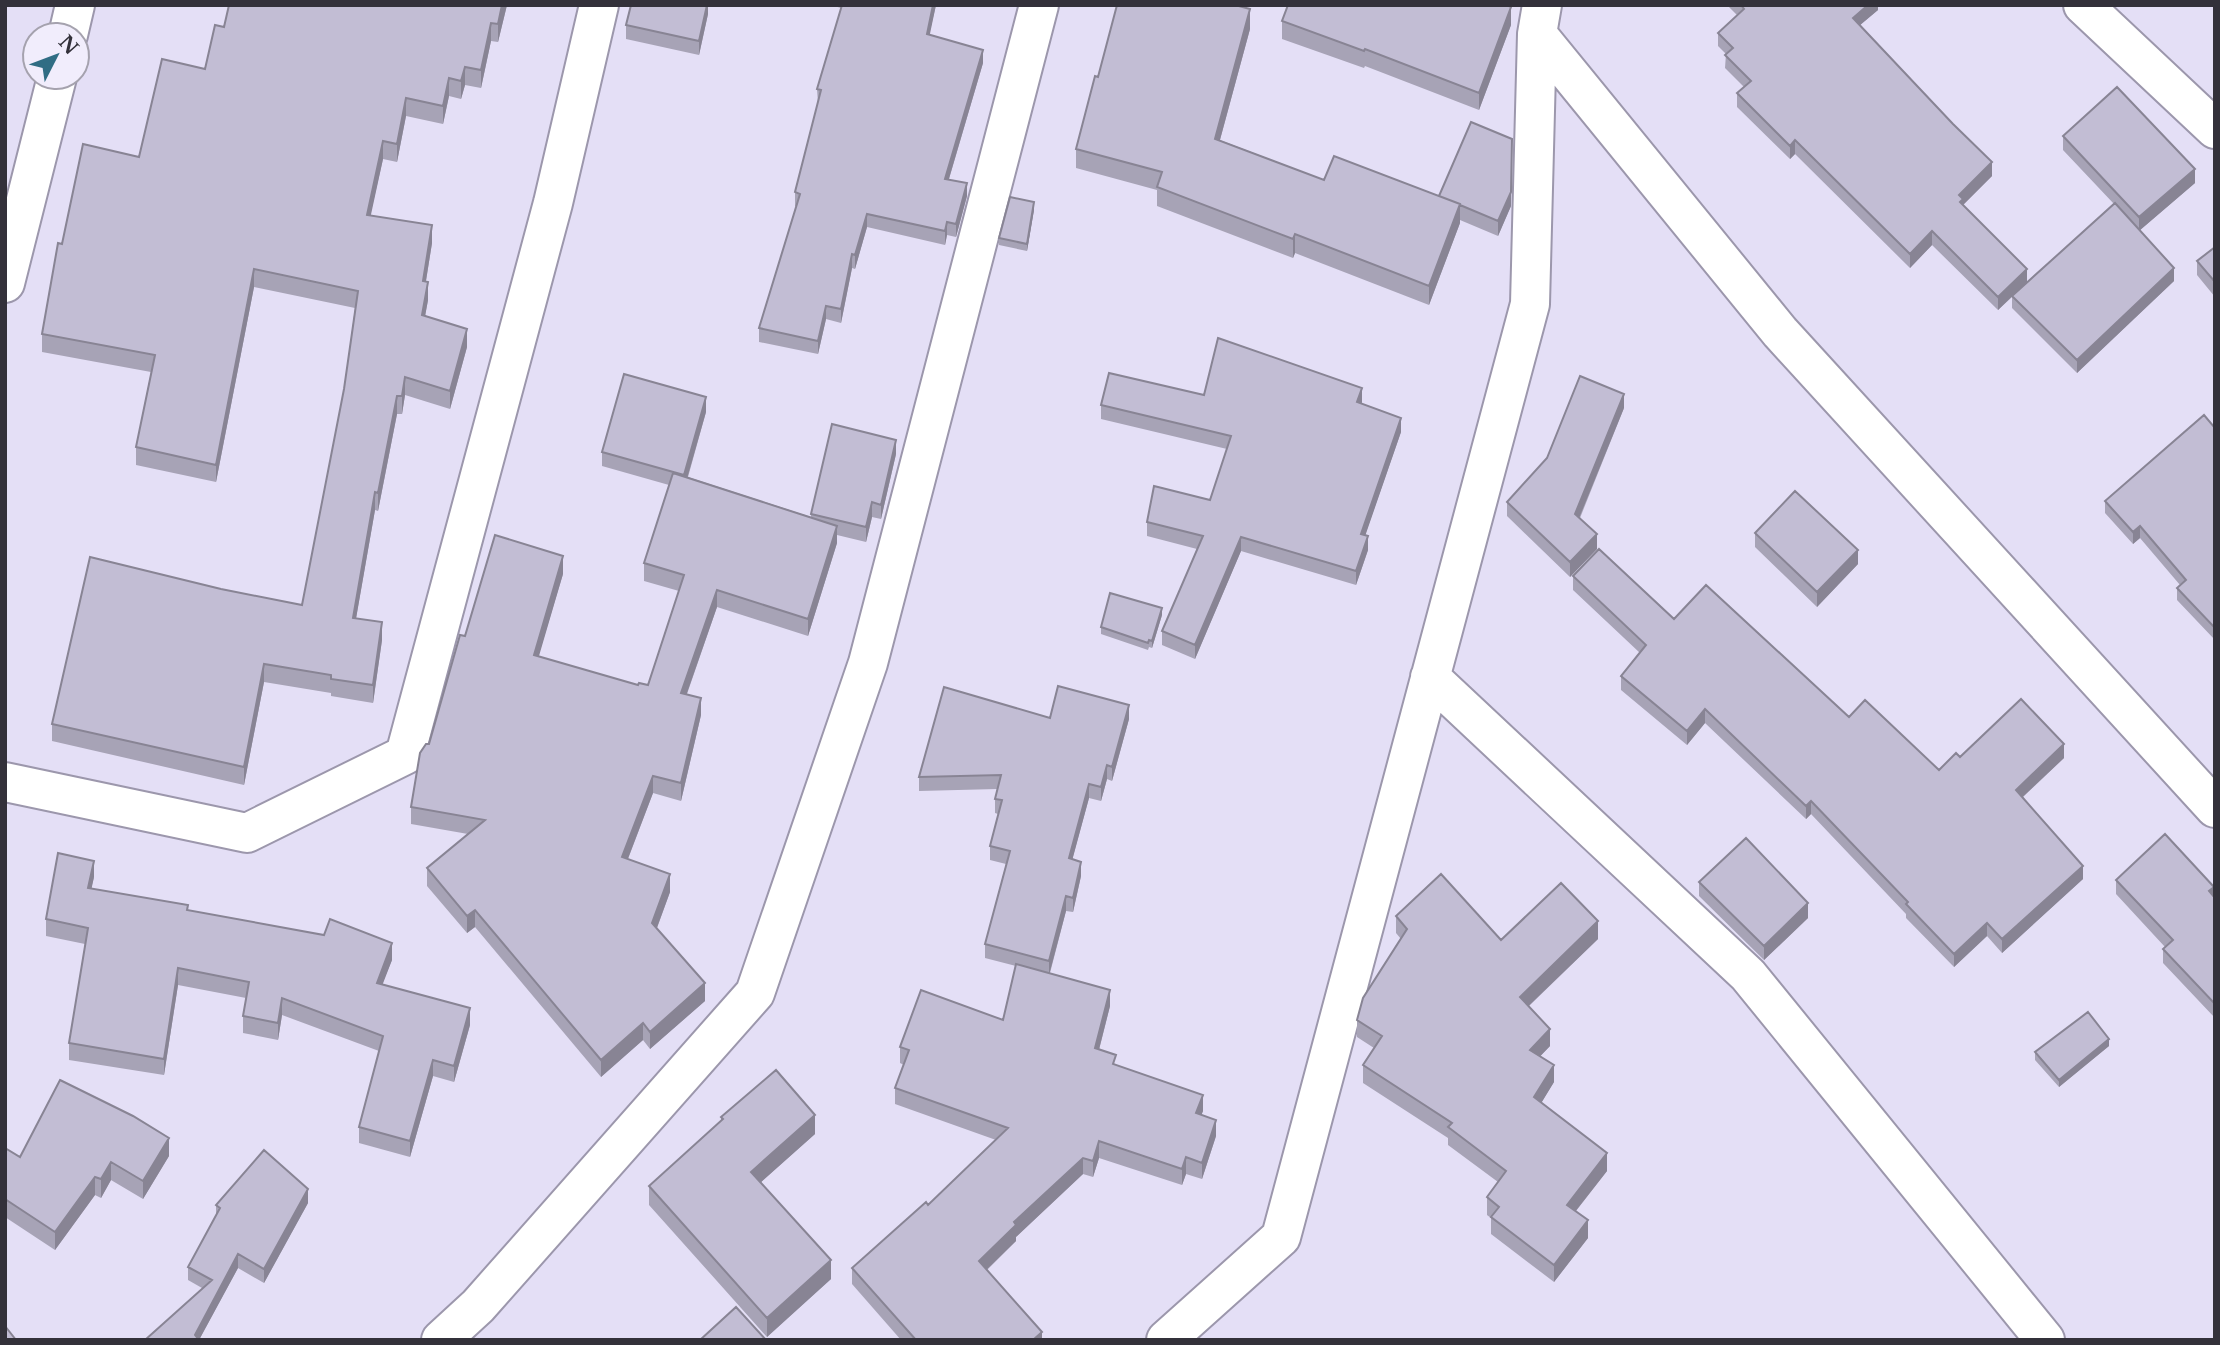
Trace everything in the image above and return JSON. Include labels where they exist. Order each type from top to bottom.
[{"type":"street","points":[[5,782],[247,833],[405,755],[553,203],[598,5]]},
{"type":"street","points":[[441,1340],[478,1306],[755,993],[868,663],[1039,5]]},
{"type":"street","points":[[2083,5],[2215,129]]},
{"type":"street","points":[[1166,1340],[1281,1237],[1530,304],[1540,19]]},
{"type":"street","points":[[1540,19],[1780,332],[2215,808]]},
{"type":"street","points":[[5,284],[53,91]]},
{"type":"street","points":[[1430,677],[1748,975],[2045,1340]]},
{"type":"building","points":[[229,5],[502,5],[498,24],[491,23],[481,70],[465,67],[461,81],[449,78],[443,106],[406,98],[397,144],[383,141],[367,215],[432,225],[423,281],[428,282],[422,315],[467,329],[450,391],[405,377],[402,396],[397,396],[378,493],[375,492],[353,618],[382,622],[373,685],[264,664],[244,767],[52,724],[90,557],[221,589],[302,605],[344,389],[358,291],[254,269],[216,465],[136,447],[155,355],[42,334],[58,243],[62,244],[83,144],[139,157],[162,59],[205,69],[215,25],[224,27]]},
{"type":"building","points":[[631,5],[707,5],[699,41],[626,25]]},
{"type":"building","points":[[842,5],[933,5],[927,34],[983,50],[945,179],[967,183],[956,224],[947,222],[945,231],[867,214],[855,255],[852,254],[841,309],[826,306],[818,341],[759,328],[800,194],[795,192],[821,90],[817,89]]},
{"type":"building","points":[[1117,5],[1235,5],[1250,9],[1215,139],[1324,180],[1334,156],[1460,204],[1429,286],[1295,234],[1293,239],[1157,187],[1162,172],[1076,149]]},
{"type":"building","points":[[1288,5],[1511,7],[1479,93],[1365,49],[1364,51],[1282,21]]},
{"type":"building","points":[[1741,5],[1868,5],[1853,18],[1992,162],[1959,195],[1963,199],[1960,202],[2027,269],[1998,297],[1932,231],[1910,254],[1795,140],[1790,146],[1737,93],[1751,81],[1725,55],[1733,48],[1718,33],[1744,9]]},
{"type":"building","points":[[2117,87],[2195,169],[2139,217],[2063,136]]},
{"type":"building","points":[[1471,122],[1512,139],[1511,192],[1498,221],[1439,196]]},
{"type":"building","points":[[1010,197],[1034,202],[1027,244],[999,238]]},
{"type":"building","points":[[2115,203],[2174,268],[2077,360],[2012,296]]},
{"type":"building","points":[[2215,247],[2215,282],[2197,261]]},
{"type":"building","points":[[1218,338],[1362,388],[1357,402],[1401,418],[1361,534],[1368,536],[1356,571],[1241,537],[1195,645],[1162,631],[1203,536],[1147,522],[1154,486],[1210,500],[1231,436],[1101,405],[1109,373],[1204,395]]},
{"type":"building","points":[[624,374],[706,397],[684,475],[602,452]]},
{"type":"building","points":[[1580,376],[1624,394],[1575,514],[1597,534],[1570,562],[1507,502],[1547,458]]},
{"type":"building","points":[[2204,415],[2215,428],[2215,628],[2177,588],[2186,580],[2140,526],[2133,532],[2105,501]]},
{"type":"building","points":[[832,424],[896,440],[881,505],[872,502],[866,527],[811,514]]},
{"type":"building","points":[[673,473],[837,526],[808,619],[717,590],[681,693],[701,698],[681,783],[653,776],[622,857],[670,874],[652,923],[705,983],[650,1032],[643,1023],[601,1060],[475,910],[467,916],[427,868],[485,820],[411,807],[420,753],[426,744],[429,744],[460,635],[465,636],[495,535],[563,556],[534,655],[638,685],[648,685],[684,575],[644,563]]},
{"type":"building","points":[[1795,491],[1858,550],[1817,592],[1755,533]]},
{"type":"building","points":[[1599,549],[1674,619],[1706,585],[1849,717],[1865,700],[1939,770],[1956,753],[1960,757],[2021,699],[2064,744],[2016,790],[2083,866],[2002,939],[1987,923],[1954,954],[1811,801],[1806,806],[1705,709],[1687,731],[1621,676],[1646,645],[1573,576]]},
{"type":"building","points":[[1110,593],[1162,608],[1152,641],[1149,640],[1148,643],[1101,627]]},
{"type":"building","points":[[1058,686],[1129,705],[1112,767],[1107,765],[1101,787],[1089,784],[1069,858],[1081,862],[1073,898],[1066,896],[1049,961],[985,944],[1010,851],[990,846],[1002,800],[995,799],[1001,775],[919,777],[944,687],[1050,718]]},
{"type":"building","points":[[2165,834],[2214,887],[2209,891],[2215,898],[2215,1004],[2163,949],[2173,940],[2116,880]]},
{"type":"building","points":[[1746,838],[1808,903],[1764,946],[1699,882]]},
{"type":"building","points":[[58,853],[94,861],[88,888],[188,905],[187,910],[324,935],[330,919],[392,943],[377,983],[470,1008],[454,1066],[433,1060],[410,1141],[359,1127],[383,1036],[282,998],[278,1023],[243,1016],[249,982],[178,968],[164,1059],[69,1043],[88,928],[46,919]]},
{"type":"building","points":[[1441,874],[1501,940],[1561,883],[1598,921],[1520,997],[1550,1029],[1530,1050],[1554,1065],[1534,1097],[1607,1153],[1567,1205],[1588,1220],[1554,1265],[1491,1217],[1499,1207],[1487,1197],[1506,1171],[1448,1127],[1452,1123],[1363,1065],[1382,1036],[1357,1020],[1363,998],[1407,929],[1396,916]]},
{"type":"building","points":[[1016,964],[1110,990],[1095,1048],[1116,1055],[1113,1064],[1203,1095],[1196,1113],[1216,1120],[1202,1163],[1186,1157],[1182,1169],[1099,1141],[1093,1161],[1083,1158],[1014,1222],[1016,1225],[979,1261],[1042,1332],[1033,1340],[916,1340],[852,1268],[926,1202],[928,1205],[1008,1128],[895,1088],[909,1050],[900,1047],[921,990],[1003,1020]]},
{"type":"building","points":[[2088,1012],[2109,1039],[2059,1080],[2035,1052]]},
{"type":"building","points":[[776,1070],[815,1115],[751,1172],[831,1260],[767,1318],[649,1186],[723,1119],[721,1117]]},
{"type":"building","points":[[60,1080],[133,1116],[169,1138],[143,1181],[111,1162],[101,1179],[95,1177],[55,1232],[5,1199],[5,1148],[20,1157]]},
{"type":"building","points":[[264,1150],[308,1189],[264,1269],[238,1254],[195,1335],[199,1340],[145,1340],[212,1280],[188,1267],[220,1208],[216,1205]]},
{"type":"building","points":[[736,1307],[766,1340],[700,1340]]},
{"type":"building","points":[[5,1326],[16,1340],[5,1340]]}]
